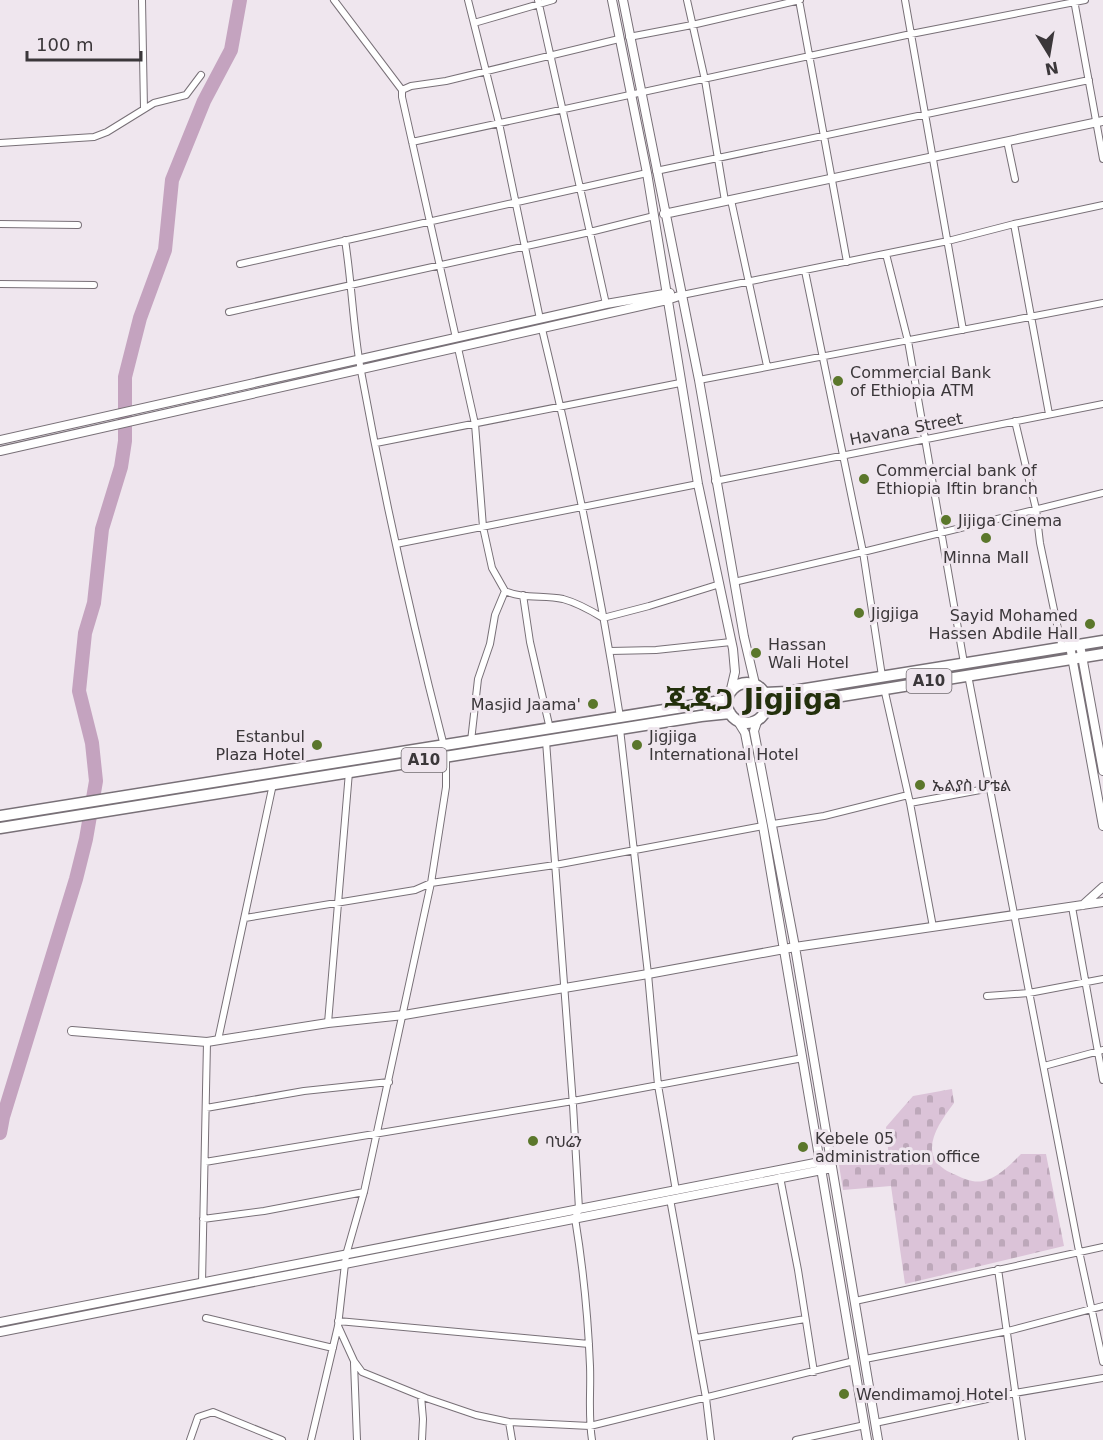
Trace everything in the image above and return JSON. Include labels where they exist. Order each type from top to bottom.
[{"type":"highway","name":"A10","points":[[765,693],[787,692],[1103,641]]},
{"type":"highway","name":"A10","points":[[767,708],[1103,654]]},
{"type":"highway","points":[[733,717],[727,700],[731,689],[741,683],[755,684],[765,693],[767,708],[758,719]]},
{"type":"highway","name":"A10","points":[[0,828],[128,795],[445,751],[546,741],[727,700]]},
{"type":"highway","name":"A10","points":[[0,816],[130,807],[349,772],[445,751],[471,742],[550,729],[733,717],[745,723],[758,719]]},
{"type":"main road","points":[[612,0],[647,173],[698,484],[731,642],[735,672],[731,689]]},
{"type":"main road","points":[[623,0],[699,380],[715,481],[755,684]]},
{"type":"main road","points":[[664,214],[1100,122]]},
{"type":"main road","points":[[0,451],[165,415],[456,338],[606,304],[682,295]]},
{"type":"main road","points":[[0,440],[163,404],[458,348],[542,329],[667,296]]},
{"type":"main road","points":[[1071,646],[1077,658],[1103,771]]},
{"type":"main road","points":[[1077,658],[1103,826]]},
{"type":"main road","points":[[733,717],[746,733],[803,1058],[855,1301],[878,1440]]},
{"type":"main road","points":[[758,719],[754,730],[795,947],[867,1440]]},
{"type":"main road","points":[[1083,905],[1103,887]]},
{"type":"main road","points":[[72,1031],[207,1042],[328,1023],[404,1015],[795,947],[1103,902]]},
{"type":"main road","points":[[0,1332],[346,1259],[577,1214],[670,1199],[780,1177],[826,1165]]},
{"type":"main road","points":[[577,1214],[676,1191],[826,1165]]},
{"type":"main road","points":[[0,1322],[202,1283],[346,1259]]},
{"type":"street","points":[[142,0],[144,109]]},
{"type":"street","points":[[334,0],[402,90],[456,338]]},
{"type":"street","points":[[468,0],[499,123],[540,319]]},
{"type":"street","points":[[474,23],[538,2],[553,0]]},
{"type":"street","points":[[687,0],[705,80],[718,158],[767,366]]},
{"type":"street","points":[[629,37],[799,0],[847,262]]},
{"type":"street","points":[[905,0],[963,330]]},
{"type":"street","points":[[412,142],[911,34],[1085,0]]},
{"type":"street","points":[[1075,1],[1089,80],[1100,122],[1103,159]]},
{"type":"street","points":[[538,2],[606,304]]},
{"type":"street","points":[[402,90],[411,86],[446,81],[619,39]]},
{"type":"street","points":[[0,143],[94,136],[107,132],[154,103],[186,95],[201,75]]},
{"type":"street","points":[[656,171],[1089,80]]},
{"type":"street","points":[[1007,141],[1015,179]]},
{"type":"street","points":[[240,264],[647,173]]},
{"type":"street","points":[[682,295],[948,241],[1014,224],[1103,206]]},
{"type":"street","points":[[229,312],[654,216]]},
{"type":"street","points":[[0,224],[78,225]]},
{"type":"street","points":[[1014,224],[1049,414]]},
{"type":"street","points":[[311,1440],[338,1323],[346,1259],[364,1192],[404,1015],[431,883],[446,787],[445,751],[408,602],[360,365],[345,240]]},
{"type":"street","points":[[886,254],[908,341],[964,663]]},
{"type":"street","points":[[805,271],[841,455],[863,552],[882,676]]},
{"type":"street","points":[[0,284],[94,285]]},
{"type":"street","points":[[699,380],[1103,303]]},
{"type":"street","points":[[542,329],[561,407],[610,651],[648,974],[658,1085],[676,1191]]},
{"type":"street","points":[[458,348],[475,424],[483,527],[492,568],[505,591],[561,599],[578,604],[603,618],[720,584]]},
{"type":"street","points":[[376,443],[680,383]]},
{"type":"street","name":"Havana Street","points":[[715,481],[1103,404]]},
{"type":"street","points":[[1015,421],[1036,509],[1044,564],[1071,646]]},
{"type":"street","points":[[396,544],[698,484]]},
{"type":"street","points":[[734,582],[1103,493]]},
{"type":"street","points":[[471,742],[478,679],[490,644],[495,615],[505,591]]},
{"type":"street","points":[[523,595],[530,642],[550,729]]},
{"type":"street","points":[[610,651],[656,650],[731,642]]},
{"type":"street","points":[[968,675],[1079,1251],[1103,1362]]},
{"type":"street","points":[[884,688],[910,803],[933,927]]},
{"type":"street","points":[[546,741],[573,1101],[577,1214],[589,1344],[592,1440]]},
{"type":"street","points":[[328,1023],[336,904],[349,772]]},
{"type":"street","points":[[218,1040],[273,784]]},
{"type":"street","points":[[910,803],[991,788]]},
{"type":"street","points":[[773,824],[825,816],[908,795]]},
{"type":"street","points":[[245,918],[415,890],[431,883],[555,865],[763,826]]},
{"type":"street","points":[[1072,907],[1100,1051],[1103,1080]]},
{"type":"street","points":[[987,996],[1029,993],[1103,979]]},
{"type":"street","points":[[202,1283],[207,1042]]},
{"type":"street","points":[[1044,1066],[1100,1051]]},
{"type":"street","points":[[205,1162],[573,1101],[803,1058]]},
{"type":"street","points":[[206,1108],[304,1091],[389,1082]]},
{"type":"street","points":[[780,1177],[814,1372]]},
{"type":"street","points":[[203,1219],[264,1211],[364,1192]]},
{"type":"street","points":[[670,1199],[696,1338],[711,1440]]},
{"type":"street","points":[[855,1301],[1103,1247]]},
{"type":"street","points":[[998,1269],[1022,1440]]},
{"type":"street","points":[[864,1359],[1008,1331],[1103,1306]]},
{"type":"street","points":[[206,1318],[333,1348]]},
{"type":"street","points":[[696,1338],[805,1319]]},
{"type":"street","points":[[338,1323],[589,1344]]},
{"type":"street","points":[[338,1323],[354,1361],[362,1372],[476,1415],[509,1422],[590,1426],[854,1361]]},
{"type":"street","points":[[354,1361],[357,1440]]},
{"type":"street","points":[[875,1424],[1015,1393],[1103,1378]]},
{"type":"street","points":[[422,1396],[422,1440]]},
{"type":"street","points":[[190,1440],[198,1417],[213,1412],[282,1440]]},
{"type":"street","points":[[509,1422],[512,1440]]},
{"type":"street","points":[[796,1440],[865,1425]]},
{"type":"green space","points":[[952,1089],[954,1103],[935,1133],[932,1142],[932,1152],[936,1161],[943,1168],[959,1176],[980,1181],[999,1174],[1021,1154],[1046,1154],[1064,1246],[905,1284],[891,1186],[843,1190],[839,1165],[889,1159],[886,1127],[913,1096]]},
{"type":"waterway","points":[[0,1133],[76,879],[96,781],[92,743],[79,691],[85,633],[94,603],[102,529],[121,467],[125,441],[125,377],[140,318],[165,250],[172,180],[204,101],[231,50],[240,0]]},
{"type":"place","name":"Commercial Bank of Ethiopia ATM","points":[[838,381]]},
{"type":"place","name":"Commercial bank of Ethiopia Iftin branch","points":[[864,479]]},
{"type":"place","name":"Jijiga Cinema","points":[[946,520]]},
{"type":"place","name":"Minna Mall","points":[[986,538]]},
{"type":"place","name":"Jigjiga","points":[[859,613]]},
{"type":"place","name":"Sayid Mohamed Hassen Abdile Hall","points":[[1090,624]]},
{"type":"place","name":"Hassan Wali Hotel","points":[[756,653]]},
{"type":"place","name":"Masjid Jaama'","points":[[593,704]]},
{"type":"place","name":"Estanbul Plaza Hotel","points":[[317,745]]},
{"type":"place","name":"Jigjiga International Hotel","points":[[637,745]]},
{"type":"place","name":"ኤልያስ ሆቴል","points":[[920,785]]},
{"type":"place","name":"ባህሬን","points":[[533,1141]]},
{"type":"place","name":"Kebele 05 administration office","points":[[803,1147]]},
{"type":"place","name":"Wendimamoj Hotel","points":[[844,1394]]},
{"type":"district","name":"ጂጂጋ Jigjiga","points":[[753,699]]}]
